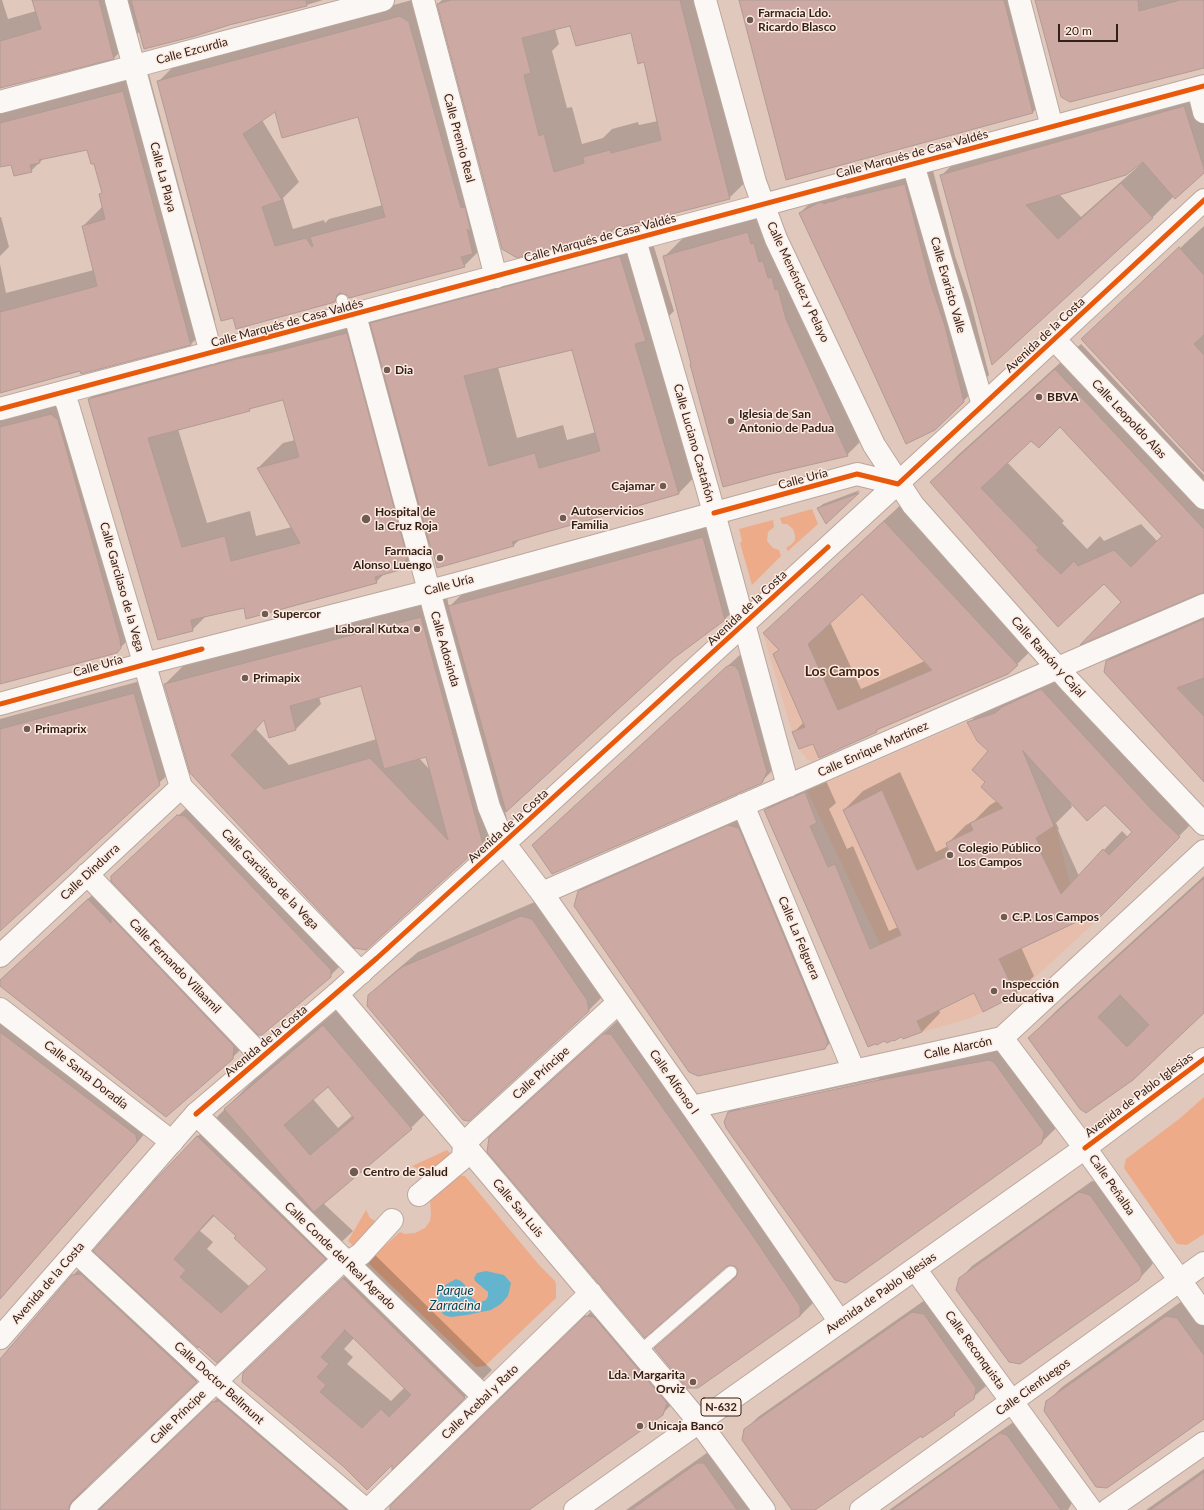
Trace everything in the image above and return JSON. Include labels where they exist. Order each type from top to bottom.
[{"type":"street","name":"Calle La Playa","points":[[116,0],[211,354]]},
{"type":"street","name":"Calle Ezcurdia","points":[[0,102],[383,0]]},
{"type":"street","name":"Calle Premio Real","points":[[423,0],[496,277]]},
{"type":"street","name":"Calle Menéndez y Pelayo","points":[[705,0],[755,182],[776,240],[874,445],[898,484]]},
{"type":"street","points":[[1019,0],[1052,127]]},
{"type":"street","name":"Calle Marqués de Casa Valdés","points":[[0,409],[211,354],[348,310],[496,277],[1201,87]]},
{"type":"street","points":[[1201,87],[1204,112]]},
{"type":"street","name":"Calle Evaristo Valle","points":[[913,164],[983,406]]},
{"type":"street","name":"Avenida de la Costa","points":[[0,1338],[196,1114],[361,973],[898,484],[1055,340],[1204,200]]},
{"type":"street","name":"Calle Luciano Castañón","points":[[635,240],[714,513],[788,786]]},
{"type":"street","name":"Calle Adosinda","points":[[348,310],[429,591],[489,807],[504,843]]},
{"type":"street","name":"Calle Leopoldo Alas","points":[[1055,340],[1204,498]]},
{"type":"street","name":"Calle Garcilaso de la Vega","points":[[63,393],[181,787],[361,973]]},
{"type":"street","name":"Calle Uría","points":[[0,704],[144,664],[429,591],[857,474],[898,484]]},
{"type":"street","name":"Calle Ramón y Cajal","points":[[898,484],[913,505],[1058,668],[1204,824]]},
{"type":"street","name":"Calle Enrique Martínez","points":[[542,893],[1204,605]]},
{"type":"street","name":"Calle Dindurra","points":[[0,956],[181,787]]},
{"type":"street","name":"Calle La Felguera","points":[[743,805],[854,1071]]},
{"type":"street","name":"Calle Alfonso I","points":[[504,843],[542,893],[840,1322]]},
{"type":"street","name":"Calle Alarcón","points":[[692,1107],[1002,1038],[1204,851]]},
{"type":"street","name":"Calle Fernando Villaamil","points":[[88,874],[262,1057]]},
{"type":"street","name":"Calle San Luis","points":[[337,994],[700,1422],[764,1510]]},
{"type":"street","name":"Calle Príncipe","points":[[464,1144],[618,1003]]},
{"type":"street","name":"Calle Santa Doradía","points":[[0,1009],[172,1142]]},
{"type":"street","name":"Calle Peñalba","points":[[1002,1038],[1085,1148],[1204,1314]]},
{"type":"street","name":"Avenida de Pablo Iglesias","points":[[575,1510],[1085,1148],[1204,1059]]},
{"type":"street","name":"Calle Conde del Real Agrado","points":[[196,1114],[484,1397]]},
{"type":"street","points":[[418,1195],[463,1158],[464,1144]]},
{"type":"street","points":[[344,1259],[352,1260],[361,1254],[392,1220]]},
{"type":"street","name":"Calle Doctor Bellmunt","points":[[76,1252],[215,1381],[367,1510]]},
{"type":"street","name":"Calle Príncipe","points":[[81,1510],[344,1259]]},
{"type":"street","name":"Calle Cienfuegos","points":[[861,1510],[1204,1263]]},
{"type":"street","name":"Calle Reconquista","points":[[915,1269],[1091,1510]]},
{"type":"street","name":"Calle Acebal y Rato","points":[[367,1510],[591,1293]]},
{"type":"street","points":[[1108,1510],[1204,1443]]},
{"type":"lane","points":[[640,1351],[731,1272]]},
{"type":"shaded area","points":[[812,509],[818,524],[788,551],[786,548],[795,540],[795,535],[793,529],[787,524],[782,524],[780,518]]},
{"type":"shaded area","points":[[773,520],[774,527],[768,532],[767,541],[773,548],[779,550],[781,556],[752,585],[740,543],[742,541],[739,529]]},
{"type":"shaded area","points":[[862,594],[956,696],[812,761],[807,760],[801,752],[792,732],[763,633],[817,636]]},
{"type":"shaded area","name":"Colegio Público Los Campos","points":[[967,722],[976,741],[1045,803],[1056,827],[1070,884],[1084,913],[1093,924],[1016,995],[971,1018],[922,1032],[807,791]]},
{"type":"shaded area","points":[[1204,1097],[1204,1234],[1187,1245],[1177,1244],[1124,1168],[1126,1159],[1179,1119]]},
{"type":"shaded area","points":[[447,1150],[453,1156],[423,1178],[420,1170],[412,1166]]},
{"type":"shaded area","points":[[458,1175],[465,1176],[540,1266],[555,1281],[556,1285],[556,1298],[485,1366],[476,1367],[367,1262],[400,1232],[405,1234],[415,1233],[425,1228],[430,1221],[430,1201]]},
{"type":"shaded area","points":[[366,1210],[370,1218],[379,1223],[357,1249],[348,1241]]},
{"type":"water","name":"Parque Zarracina","points":[[486,1271],[504,1275],[511,1283],[508,1296],[501,1304],[491,1310],[467,1315],[451,1317],[444,1315],[437,1306],[437,1294],[445,1285],[456,1279],[461,1281],[466,1286],[472,1298],[476,1301],[481,1302],[486,1300],[488,1292],[475,1281],[474,1278],[477,1273]]},
{"type":"building","points":[[32,0],[99,0],[114,59],[0,88],[0,41],[41,29]]},
{"type":"building","points":[[131,0],[306,0],[307,6],[229,25],[195,36],[144,49]]},
{"type":"building","points":[[451,0],[680,0],[730,199],[629,225],[611,230],[612,232],[517,258],[502,249],[437,4]],"holes":[[[570,26],[576,46],[631,33],[638,64],[644,62],[661,140],[611,153],[610,150],[583,157],[584,163],[554,172],[544,134],[539,136],[524,75],[531,73],[522,38]]]},
{"type":"building","points":[[739,0],[1004,0],[1033,113],[786,180]]},
{"type":"building","points":[[1035,0],[1138,0],[1139,11],[1180,0],[1204,0],[1204,68],[1070,102],[1061,97]]},
{"type":"building","points":[[400,16],[409,22],[461,208],[465,207],[471,232],[467,229],[473,254],[461,257],[465,267],[349,298],[347,295],[340,293],[337,295],[335,302],[236,329],[233,318],[221,321],[157,81]],"holes":[[[275,112],[282,138],[358,117],[385,217],[310,237],[312,247],[306,238],[275,246],[262,207],[282,200],[243,134]]]},
{"type":"building","points":[[123,91],[191,345],[81,374],[80,371],[0,393],[0,312],[97,286],[82,226],[105,219],[99,194],[102,193],[94,164],[91,164],[87,150],[39,160],[40,163],[30,165],[32,172],[14,176],[11,165],[0,167],[0,123]]},
{"type":"building","points":[[1184,106],[1204,168],[1204,173],[1175,199],[1143,162],[1126,175],[1026,205],[1058,239],[1121,183],[1153,218],[992,365],[940,175]]},
{"type":"building","points":[[905,184],[930,282],[945,326],[964,402],[935,430],[906,444],[799,213],[818,203],[822,202],[824,204],[846,196],[847,198]]},
{"type":"building","points":[[748,232],[751,244],[754,243],[759,262],[763,261],[768,278],[772,277],[775,290],[778,289],[786,319],[848,456],[723,487],[663,256]]},
{"type":"building","points":[[1179,247],[1204,275],[1204,335],[1194,344],[1204,355],[1204,472],[1081,339]]},
{"type":"building","points":[[620,256],[646,341],[635,344],[679,494],[512,542],[514,546],[437,568],[370,323]],"holes":[[[572,350],[600,451],[539,468],[535,453],[489,466],[464,376]]]},
{"type":"building","points":[[347,333],[408,559],[405,560],[407,568],[375,577],[377,583],[246,619],[244,608],[191,620],[193,631],[158,640],[88,399],[236,359],[269,353]],"holes":[[[283,400],[299,457],[257,468],[300,543],[231,561],[225,536],[182,547],[148,438],[250,411],[249,409]]]},
{"type":"building","points":[[1055,369],[1204,529],[1204,593],[1080,645],[1121,602],[1104,584],[1058,627],[930,482]],"holes":[[[1060,427],[1162,536],[1131,567],[1114,550],[1078,566],[1074,561],[1061,574],[1036,550],[1039,548],[981,488],[1031,441],[1039,448]]]},
{"type":"building","points":[[51,414],[58,420],[120,639],[121,648],[117,653],[0,684],[0,427]]},
{"type":"building","points":[[859,493],[826,524],[817,508]]},
{"type":"building","points":[[884,521],[1018,665],[1008,674],[876,730],[877,732],[819,758],[813,744],[799,749],[792,732],[805,727],[773,654],[779,650],[763,633]],"holes":[[[862,594],[932,670],[838,710],[808,644]]]},
{"type":"building","points":[[703,537],[725,620],[674,658],[506,812],[448,606]]},
{"type":"building","points":[[421,617],[483,844],[366,950],[354,948],[190,773],[164,684]],"holes":[[[361,686],[384,769],[426,757],[448,840],[370,758],[264,789],[231,755],[264,720],[269,738],[296,730],[290,706]]]},
{"type":"building","points":[[1204,619],[1204,678],[1177,688],[1204,716],[1204,782],[1104,672],[1106,661]]},
{"type":"building","points":[[730,665],[735,666],[739,671],[767,772],[762,783],[552,874],[532,845],[726,667]]},
{"type":"building","points":[[1041,689],[1153,811],[1180,837],[1098,919],[1093,914],[999,959],[1016,995],[983,1012],[974,993],[917,1021],[922,1032],[903,1039],[901,1037],[894,1041],[893,1040],[887,1043],[884,1041],[877,1045],[875,1044],[868,1047],[764,810],[805,792],[817,823],[810,826],[828,867],[835,864],[870,949],[901,935],[843,810],[882,790],[917,870],[950,855],[946,843],[973,830],[970,823],[1003,808],[981,787],[985,782],[972,770],[988,751],[977,741],[967,722],[995,713],[1002,707]],"holes":[[[1023,751],[1087,821],[1105,805],[1132,832],[1109,855],[1103,849],[1061,894],[1039,849],[1041,849],[1036,838],[1054,826]]]},
{"type":"building","points":[[134,693],[160,785],[0,931],[0,729]]},
{"type":"building","points":[[177,815],[185,816],[331,970],[331,977],[262,1035],[258,1035],[111,881],[111,876]]},
{"type":"building","points":[[728,825],[739,828],[828,1042],[825,1049],[698,1076],[689,1072],[574,906],[578,891]]},
{"type":"building","points":[[1204,878],[1204,1013],[1133,1080],[1086,1113],[1080,1109],[1028,1038]],"holes":[[[1120,995],[1149,1025],[1127,1047],[1098,1017]]]},
{"type":"building","points":[[88,899],[111,923],[111,917],[234,1046],[233,1059],[166,1117],[0,986],[0,980]]},
{"type":"building","points":[[521,916],[532,919],[587,1000],[589,1011],[469,1121],[463,1120],[367,1006],[368,995],[402,967]]},
{"type":"building","points":[[323,1025],[412,1129],[314,1212],[224,1109]],"holes":[[[328,1087],[354,1118],[310,1155],[284,1125]]]},
{"type":"building","points":[[0,1032],[136,1135],[137,1142],[0,1299]]},
{"type":"building","points":[[603,1034],[611,1034],[755,1239],[800,1306],[800,1316],[698,1388],[687,1388],[654,1348],[736,1277],[738,1271],[736,1267],[730,1265],[726,1267],[645,1338],[487,1152],[489,1137]]},
{"type":"building","points":[[989,1060],[994,1062],[1044,1132],[1042,1143],[846,1283],[835,1280],[726,1128],[724,1122],[728,1112],[874,1081]]},
{"type":"building","points":[[197,1136],[326,1259],[217,1363],[198,1346],[198,1348],[93,1251],[156,1179]],"holes":[[[213,1215],[236,1236],[234,1238],[267,1269],[221,1313],[180,1277],[186,1270],[174,1259]]]},
{"type":"building","points":[[1079,1192],[1090,1195],[1141,1268],[1142,1274],[1139,1280],[1020,1364],[1009,1362],[956,1290],[959,1278]]},
{"type":"building","points":[[81,1274],[197,1382],[72,1501],[69,1506],[69,1510],[0,1510],[0,1359],[72,1275]]},
{"type":"building","points":[[343,1278],[465,1398],[392,1470],[392,1465],[367,1490],[344,1467],[242,1382],[243,1373]],"holes":[[[345,1330],[411,1395],[389,1417],[381,1409],[362,1428],[320,1392],[326,1385],[317,1377],[329,1364],[321,1357]]]},
{"type":"building","points":[[912,1312],[924,1314],[976,1388],[974,1399],[954,1413],[955,1415],[922,1438],[921,1436],[815,1510],[792,1510],[742,1440],[744,1429]]},
{"type":"building","points":[[585,1316],[594,1317],[667,1403],[663,1415],[529,1510],[390,1510],[390,1506]]},
{"type":"building","points":[[1166,1316],[1177,1318],[1204,1355],[1204,1419],[1107,1488],[1096,1487],[1044,1411],[1046,1401]]},
{"type":"building","points":[[219,1401],[346,1510],[99,1510],[212,1402]]},
{"type":"building","points":[[1000,1433],[1007,1435],[1061,1510],[892,1510]]},
{"type":"building","points":[[697,1463],[704,1463],[737,1510],[631,1510]]},
{"type":"building","points":[[1204,1472],[1204,1510],[1150,1510],[1180,1489]]},
{"type":"cycle path","points":[[0,409],[1204,86]]},
{"type":"cycle path","points":[[714,513],[857,474],[898,484],[1204,200]]},
{"type":"cycle path","points":[[196,1114],[377,958],[828,547]]},
{"type":"cycle path","points":[[0,704],[202,649]]},
{"type":"cycle path","points":[[1085,1148],[1204,1059]]},
{"type":"place","name":"Farmacia Ldo. Ricardo Blasco","points":[[750,20]]},
{"type":"place","name":"Dia","points":[[387,370]]},
{"type":"place","name":"BBVA","points":[[1039,397]]},
{"type":"place","name":"Iglesia de San Antonio de Padua","points":[[731,421]]},
{"type":"place","name":"Cajamar","points":[[663,486]]},
{"type":"place","name":"Autoservicios Familia","points":[[563,518]]},
{"type":"place","name":"Hospital de la Cruz Roja","points":[[366,519]]},
{"type":"place","name":"Farmacia Alonso Luengo","points":[[440,558]]},
{"type":"place","name":"Supercor","points":[[265,614]]},
{"type":"place","name":"Laboral Kutxa","points":[[417,629]]},
{"type":"place","name":"Primapix","points":[[245,678]]},
{"type":"place","name":"Primaprix","points":[[27,729]]},
{"type":"place","name":"Colegio Público Los Campos","points":[[950,855]]},
{"type":"place","name":"C.P. Los Campos","points":[[1004,917]]},
{"type":"place","name":"Inspección educativa","points":[[994,991]]},
{"type":"place","name":"Centro de Salud","points":[[354,1172]]},
{"type":"place","name":"Lda. Margarita Orviz","points":[[693,1382]]},
{"type":"place","name":"Unicaja Banco","points":[[640,1426]]},
{"type":"district","name":"Los Campos","points":[[842,671]]}]
